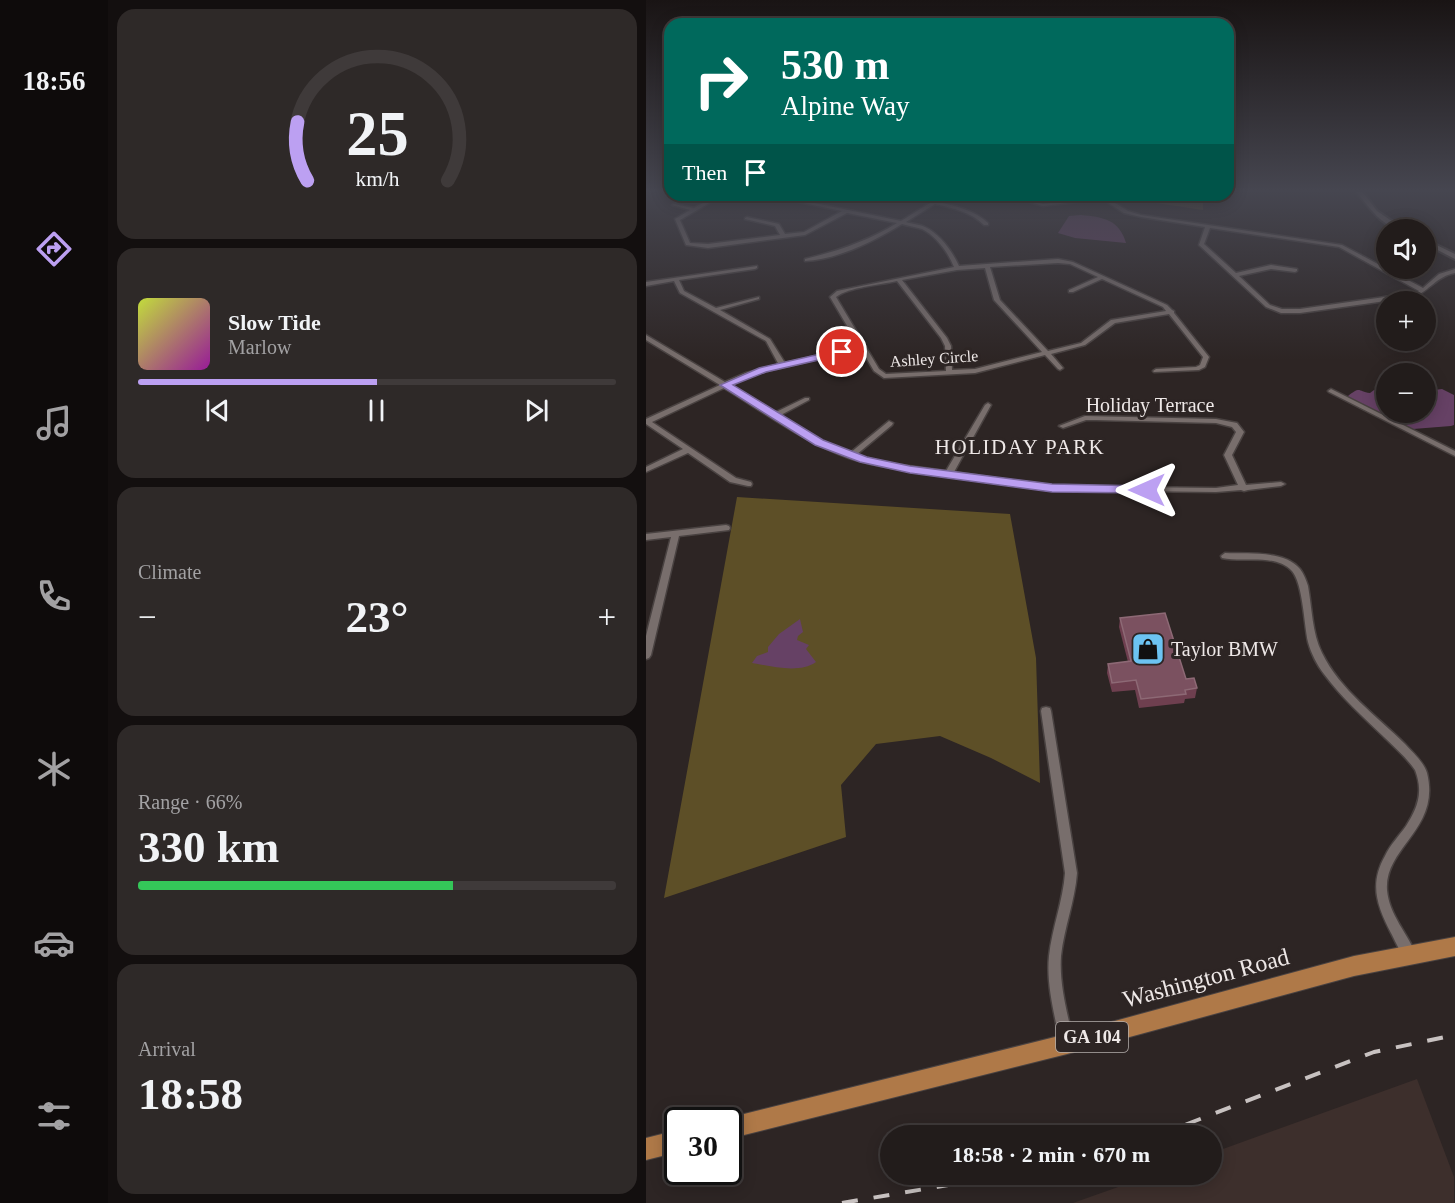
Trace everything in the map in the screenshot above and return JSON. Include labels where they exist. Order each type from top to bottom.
[{"type":"main road","name":"Washington Road","points":[[742,1125],[1067,1044],[1354,966],[1454,946]]},
{"type":"main road","points":[[646,1149],[664,1144]]},
{"type":"street","points":[[807,260],[850,247]]},
{"type":"street","points":[[943,247],[957,268]]},
{"type":"street","points":[[1204,247],[1268,306],[1290,312],[1376,300]]},
{"type":"street","points":[[1342,247],[1424,291],[1435,277],[1453,270]]},
{"type":"street","points":[[1436,247],[1454,257]]},
{"type":"street","name":"Ashley Circle","points":[[1156,371],[1188,371],[1203,366],[1205,361],[1202,350],[1172,312],[1160,304],[1064,261],[957,268],[834,294],[834,302],[876,370],[884,376],[974,371],[1047,354],[1090,341],[1113,321],[1172,312]]},
{"type":"street","points":[[987,266],[997,300],[1060,368]]},
{"type":"street","points":[[646,284],[755,267]]},
{"type":"street","points":[[1234,275],[1271,267],[1296,270]]},
{"type":"street","points":[[1071,291],[1103,277]]},
{"type":"street","points":[[676,279],[682,292],[768,340],[783,365]]},
{"type":"street","points":[[898,279],[944,338],[948,346],[949,373]]},
{"type":"street","points":[[715,310],[757,298]]},
{"type":"street","points":[[646,337],[819,442],[851,456],[886,465],[1052,488],[1244,489],[1281,484]]},
{"type":"street","points":[[646,421],[748,374],[862,347]]},
{"type":"street","points":[[1331,391],[1454,454]]},
{"type":"street","points":[[775,415],[807,399]]},
{"type":"street","points":[[948,475],[988,405]]},
{"type":"street","name":"Holiday Terrace","points":[[1063,426],[1085,418],[1203,420],[1234,424],[1240,432],[1228,455],[1244,489]]},
{"type":"street","points":[[646,421],[733,480],[748,484]]},
{"type":"street","points":[[851,456],[889,423]]},
{"type":"street","points":[[646,470],[687,450]]},
{"type":"street","points":[[646,537],[726,528]]},
{"type":"street","points":[[646,655],[676,533]]},
{"type":"street","points":[[1225,556],[1276,560],[1296,570],[1302,583],[1310,633],[1317,654],[1333,678],[1421,770],[1426,785],[1425,799],[1383,873],[1381,888],[1387,909],[1411,956]]},
{"type":"street","points":[[1046,711],[1071,873],[1070,891],[1055,958],[1056,981],[1067,1044]]},
{"type":"shaded area","points":[[1442,389],[1454,395],[1454,425],[1413,429],[1401,423],[1436,423],[1436,390]]},
{"type":"shaded area","points":[[1357,390],[1370,393],[1376,390],[1376,411],[1347,397]]},
{"type":"shaded area","points":[[737,497],[1010,514],[1036,658],[1040,783],[940,736],[876,744],[841,785],[846,837],[664,898]]},
{"type":"shaded area","points":[[800,619],[803,632],[797,640],[809,645],[806,649],[816,662],[802,668],[752,663],[757,656],[768,652],[768,647],[779,634]]},
{"type":"shaded area","points":[[1417,1079],[1454,1177],[1454,1203],[1073,1203],[1124,1185],[1222,1185],[1222,1149]]},
{"type":"building","name":"Taylor BMW","points":[[1165,613],[1186,679],[1194,678],[1197,688],[1185,690],[1186,694],[1141,699],[1136,680],[1112,683],[1108,664],[1131,661],[1120,618]]},
{"type":"railway","points":[[1185,1125],[1374,1052],[1455,1035]]},
{"type":"railway","points":[[842,1203],[948,1185]]},
{"type":"place","name":"Taylor BMW","points":[[1148,649]]},
{"type":"district","name":"HOLIDAY PARK","points":[[1020,447]]},
{"type":"route","points":[[842,352],[748,374],[725,385],[819,442],[864,460],[910,469],[1052,488],[1147,490]]}]
